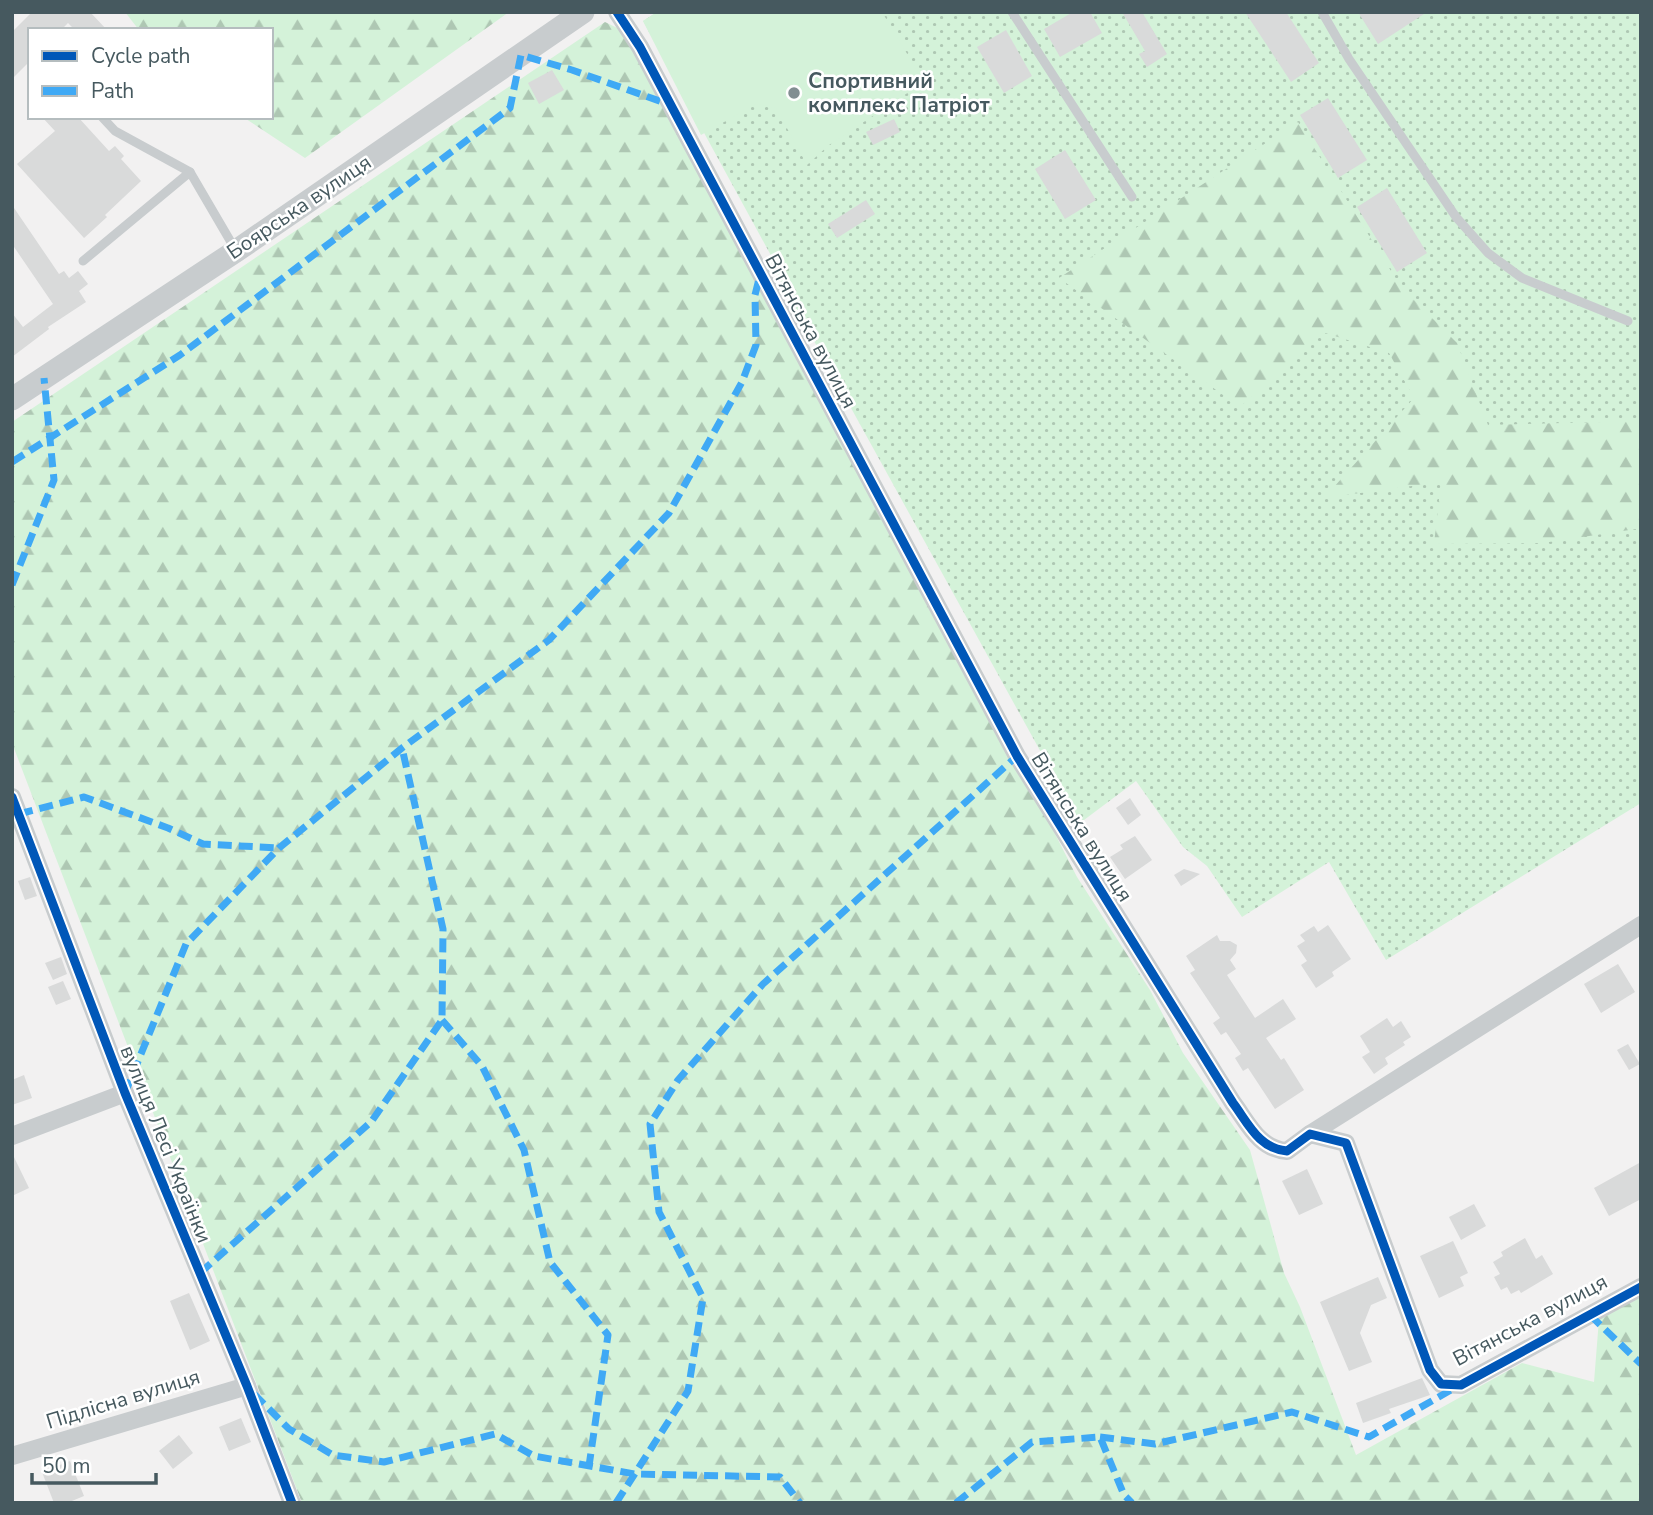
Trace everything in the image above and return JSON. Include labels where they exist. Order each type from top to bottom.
[{"type":"street","name":"Боярська вулиця","points":[[12,399],[236,251],[583,12]]},
{"type":"street","name":"Вітянська вулиця","points":[[617,12],[646,59],[1017,757],[1233,1103],[1261,1142],[1274,1150],[1287,1151],[1310,1133],[1641,925]]},
{"type":"street","name":"вулиця Лесі Українки","points":[[12,797],[125,1093],[247,1386],[292,1503]]},
{"type":"street","points":[[12,1136],[125,1093]]},
{"type":"street","name":"Вітянська вулиця","points":[[1310,1133],[1346,1143],[1430,1370],[1441,1384],[1461,1385],[1641,1287]]},
{"type":"street","name":"Підлісна вулиця","points":[[12,1456],[247,1386]]},
{"type":"lane","points":[[1012,12],[1132,197]]},
{"type":"lane","points":[[1322,12],[1349,59],[1456,217],[1488,253],[1522,278],[1628,321]]},
{"type":"lane","points":[[104,119],[115,131],[190,172],[236,251]]},
{"type":"lane","points":[[83,261],[190,172]]},
{"type":"green space","points":[[125,12],[509,12],[305,158],[246,119],[273,119],[273,28],[137,28]]},
{"type":"green space","points":[[657,12],[1641,12],[1641,803],[1386,960],[1329,862],[1242,917],[1207,866],[1183,847],[1136,781],[1080,823],[771,263],[774,261],[643,21]]},
{"type":"green space","name":"Спортивний комплекс Патріот","points":[[657,12],[882,12],[924,82],[829,145],[807,165],[776,108],[756,104],[701,135],[643,21]]},
{"type":"green space","points":[[605,22],[642,40],[863,457],[1077,877],[1150,990],[1183,1053],[1250,1150],[1284,1273],[1300,1307],[1356,1455],[1522,1363],[1594,1382],[1599,1319],[1641,1295],[1641,1503],[302,1503],[12,743],[12,422]]},
{"type":"green space","points":[[1298,122],[1401,287],[1457,343],[1488,425],[1641,421],[1641,537],[1636,529],[1542,543],[1434,544],[1441,482],[1324,498],[1414,398],[1389,353],[1322,332],[1240,407],[1059,278]]},
{"type":"building","points":[[32,12],[90,12],[105,28],[73,28],[68,23],[63,28],[28,28],[28,63],[12,79],[12,32]]},
{"type":"building","points":[[1073,12],[1090,12],[1102,33],[1060,57],[1044,29]]},
{"type":"building","points":[[1122,12],[1142,12],[1167,54],[1147,67],[1139,54],[1145,51]]},
{"type":"building","points":[[1245,12],[1286,12],[1319,63],[1291,82]]},
{"type":"building","points":[[1358,12],[1427,12],[1378,44]]},
{"type":"building","points":[[1006,30],[1032,76],[1004,93],[977,47]]},
{"type":"building","points":[[552,70],[564,90],[539,104],[528,83]]},
{"type":"building","points":[[1328,98],[1367,160],[1338,178],[1300,115]]},
{"type":"building","points":[[44,119],[80,119],[109,151],[115,146],[124,156],[121,159],[141,181],[84,238],[17,164],[55,131]]},
{"type":"building","points":[[894,119],[900,132],[873,145],[866,132]]},
{"type":"building","points":[[1065,150],[1096,200],[1065,219],[1035,169]]},
{"type":"building","points":[[1387,188],[1427,253],[1397,272],[1357,207]]},
{"type":"building","points":[[866,200],[875,214],[837,238],[828,224]]},
{"type":"building","points":[[12,205],[59,274],[64,271],[69,278],[78,271],[88,284],[79,291],[86,302],[48,327],[49,329],[12,357],[12,313],[23,327],[53,304],[12,244]]},
{"type":"building","points":[[1130,798],[1141,815],[1128,825],[1116,808]]},
{"type":"building","points":[[1135,836],[1152,860],[1125,879],[1110,857],[1123,849],[1120,845]]},
{"type":"building","points":[[1184,869],[1200,874],[1181,886],[1174,875]]},
{"type":"building","points":[[30,877],[37,896],[25,900],[18,881]]},
{"type":"building","points":[[1328,925],[1351,959],[1332,972],[1334,976],[1316,988],[1301,965],[1307,961],[1297,946],[1305,941],[1300,935],[1314,926],[1318,932]]},
{"type":"building","points":[[1217,935],[1220,941],[1230,941],[1237,945],[1236,953],[1230,960],[1236,969],[1227,975],[1255,1018],[1283,999],[1296,1019],[1266,1038],[1281,1060],[1284,1058],[1304,1090],[1275,1109],[1248,1068],[1243,1071],[1235,1058],[1241,1054],[1226,1032],[1221,1035],[1213,1023],[1220,1018],[1190,973],[1195,970],[1186,956]]},
{"type":"building","points":[[61,957],[67,974],[53,980],[45,963]]},
{"type":"building","points":[[1618,964],[1635,992],[1601,1013],[1584,984]]},
{"type":"building","points":[[63,981],[71,999],[56,1005],[48,987]]},
{"type":"building","points":[[1387,1018],[1393,1027],[1401,1021],[1411,1037],[1403,1042],[1405,1045],[1385,1058],[1388,1064],[1374,1074],[1362,1057],[1370,1052],[1360,1036]]},
{"type":"building","points":[[1628,1044],[1640,1064],[1629,1070],[1617,1050]]},
{"type":"building","points":[[24,1075],[32,1098],[12,1105],[12,1080]]},
{"type":"building","points":[[12,1153],[29,1188],[12,1196]]},
{"type":"building","points":[[1641,1162],[1641,1199],[1609,1216],[1594,1188]]},
{"type":"building","points":[[1307,1169],[1323,1204],[1299,1215],[1282,1181]]},
{"type":"building","points":[[1474,1204],[1486,1226],[1461,1240],[1449,1217]]},
{"type":"building","points":[[1525,1238],[1536,1259],[1542,1255],[1553,1274],[1521,1293],[1519,1290],[1511,1294],[1507,1287],[1501,1290],[1494,1277],[1500,1274],[1493,1262],[1503,1256],[1501,1252]]},
{"type":"building","points":[[1453,1241],[1468,1273],[1460,1277],[1464,1286],[1439,1298],[1420,1256]]},
{"type":"building","points":[[1378,1277],[1387,1298],[1371,1305],[1360,1333],[1372,1362],[1349,1371],[1320,1302]]},
{"type":"building","points":[[189,1293],[210,1341],[190,1350],[170,1301]]},
{"type":"building","points":[[1422,1378],[1430,1395],[1389,1409],[1391,1413],[1363,1423],[1356,1403]]},
{"type":"building","points":[[241,1418],[251,1442],[229,1451],[219,1427]]},
{"type":"building","points":[[179,1435],[193,1453],[173,1469],[159,1451]]},
{"type":"building","points":[[70,1461],[84,1496],[67,1503],[54,1503],[42,1472]]},
{"type":"marked path","points":[[12,462],[180,355],[510,108],[521,55],[671,105]]},
{"type":"marked path","points":[[125,1093],[186,944],[279,848],[402,748],[549,640],[669,513],[742,382],[756,345],[755,295],[760,275]]},
{"type":"marked path","points":[[12,585],[54,480],[44,378]]},
{"type":"marked path","points":[[200,1273],[371,1122],[442,1020],[443,929],[402,748]]},
{"type":"marked path","points":[[616,1503],[688,1391],[703,1298],[659,1212],[650,1124],[678,1080],[763,984],[1017,756]]},
{"type":"marked path","points":[[19,814],[84,797],[203,844],[279,848]]},
{"type":"marked path","points":[[442,1020],[482,1066],[524,1150],[550,1262],[608,1335],[589,1466]]},
{"type":"marked path","points":[[1590,1315],[1641,1364]]},
{"type":"marked path","points":[[1100,1437],[1155,1444],[1292,1412],[1369,1437],[1456,1387]]},
{"type":"marked path","points":[[254,1394],[289,1429],[333,1455],[384,1462],[495,1434],[534,1456],[635,1474],[780,1477],[800,1503]]},
{"type":"marked path","points":[[956,1503],[1032,1442],[1100,1437],[1124,1495],[1132,1503]]},
{"type":"cycle path","points":[[617,12],[640,47],[1017,756],[1233,1103],[1255,1134],[1277,1149],[1287,1151],[1310,1134],[1346,1143],[1430,1370],[1441,1384],[1461,1385],[1641,1287]]},
{"type":"cycle path","points":[[12,797],[125,1093],[247,1386],[292,1503]]},
{"type":"place","name":"Спортивний комплекс Патріот","points":[[794,93]]}]
